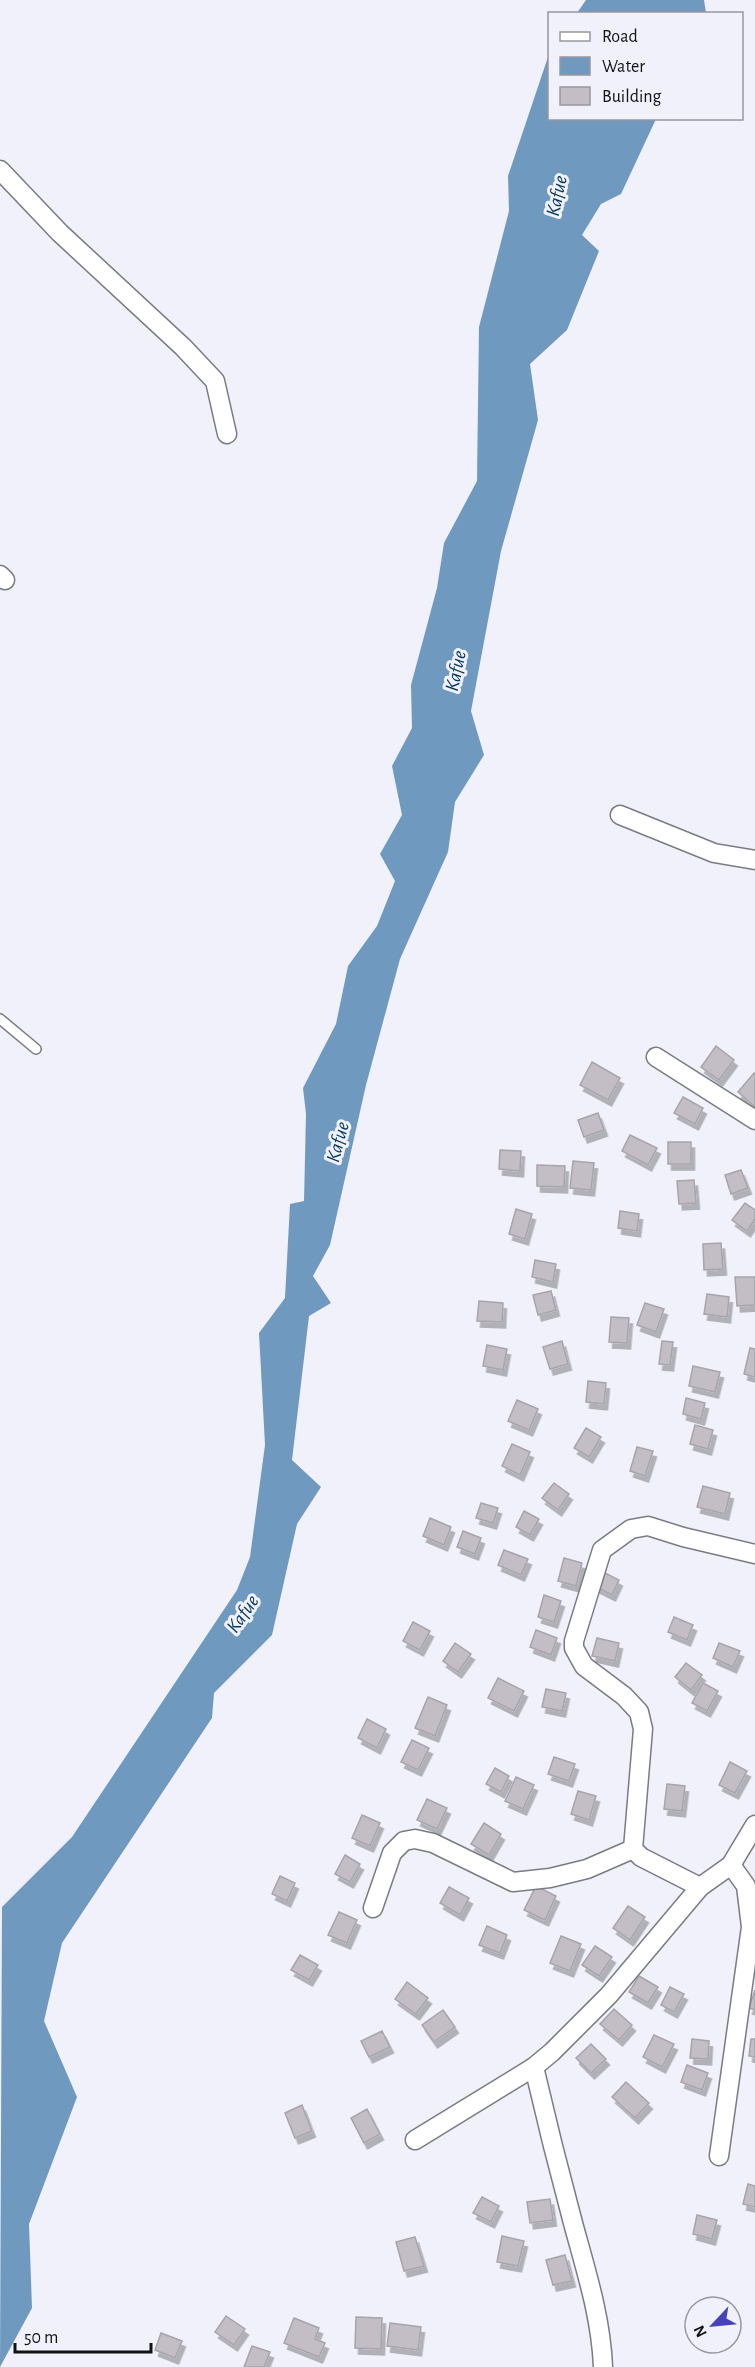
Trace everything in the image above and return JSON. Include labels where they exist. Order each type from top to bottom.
[{"type":"street","points":[[0,170],[60,233],[183,347],[215,381],[227,434]]},
{"type":"street","points":[[620,815],[714,853],[755,860]]},
{"type":"street","points":[[656,1057],[755,1120]]},
{"type":"street","points":[[633,1849],[643,1729],[639,1712],[624,1696],[584,1666],[574,1648],[595,1566],[602,1550],[617,1538],[631,1529],[648,1526],[755,1554]]},
{"type":"street","points":[[415,2140],[534,2067],[609,1995],[700,1887],[731,1865],[755,1824]]},
{"type":"street","points":[[373,1908],[392,1853],[404,1841],[415,1839],[433,1844],[513,1882],[550,1878],[587,1869],[633,1849]]},
{"type":"street","points":[[633,1849],[650,1863],[700,1887]]},
{"type":"street","points":[[719,2156],[751,1927],[746,1886],[731,1865]]},
{"type":"street","points":[[534,2067],[558,2169],[592,2288],[599,2322],[603,2367]]},
{"type":"lane","points":[[0,1019],[36,1049]]},
{"type":"water","points":[[586,0],[704,0],[706,12],[578,12]]},
{"type":"water","name":"Kafue","points":[[548,57],[548,120],[656,120],[621,194],[601,204],[582,235],[599,251],[567,330],[530,364],[538,420],[501,551],[471,711],[484,755],[455,802],[448,852],[400,959],[366,1085],[330,1245],[313,1276],[331,1303],[309,1316],[292,1460],[321,1487],[297,1524],[272,1635],[214,1693],[212,1718],[62,1943],[44,2021],[77,2097],[29,2224],[32,2308],[0,2367],[2,1907],[72,1837],[237,1590],[250,1557],[265,1445],[259,1333],[285,1298],[290,1204],[304,1201],[306,1114],[303,1088],[336,1024],[348,966],[377,926],[395,881],[380,854],[402,815],[392,766],[412,728],[411,685],[437,588],[444,543],[477,481],[479,327],[509,211],[508,176]]},
{"type":"building","points":[[716,1046],[734,1060],[719,1080],[701,1067]]},
{"type":"building","points":[[592,1062],[620,1078],[608,1100],[580,1085]]},
{"type":"building","points":[[755,1074],[755,1107],[738,1092]]},
{"type":"building","points":[[683,1097],[703,1108],[695,1124],[674,1113]]},
{"type":"building","points":[[598,1113],[604,1130],[584,1137],[578,1120]]},
{"type":"building","points":[[630,1135],[657,1148],[648,1165],[622,1151]]},
{"type":"building","points":[[668,1142],[691,1142],[691,1164],[668,1164]]},
{"type":"building","points":[[500,1150],[521,1151],[520,1171],[499,1169]]},
{"type":"building","points":[[573,1161],[594,1163],[591,1190],[570,1188]]},
{"type":"building","points":[[537,1165],[565,1166],[564,1187],[537,1186]]},
{"type":"building","points":[[741,1170],[748,1188],[731,1194],[725,1175]]},
{"type":"building","points":[[694,1180],[696,1203],[679,1204],[677,1181]]},
{"type":"building","points":[[745,1203],[755,1210],[755,1219],[747,1231],[732,1220]]},
{"type":"building","points":[[516,1209],[532,1214],[525,1239],[509,1234]]},
{"type":"building","points":[[620,1211],[639,1214],[637,1231],[618,1228]]},
{"type":"building","points":[[721,1243],[723,1269],[704,1270],[703,1244]]},
{"type":"building","points":[[535,1260],[556,1264],[553,1282],[532,1277]]},
{"type":"building","points":[[735,1277],[755,1277],[755,1305],[737,1306]]},
{"type":"building","points":[[551,1291],[556,1310],[538,1315],[533,1295]]},
{"type":"building","points":[[707,1294],[729,1297],[727,1317],[704,1314]]},
{"type":"building","points":[[479,1301],[503,1303],[502,1322],[477,1321]]},
{"type":"building","points":[[645,1303],[664,1309],[656,1332],[637,1325]]},
{"type":"building","points":[[611,1317],[629,1318],[627,1343],[609,1342]]},
{"type":"building","points":[[562,1341],[568,1364],[550,1369],[543,1347]]},
{"type":"building","points":[[662,1341],[673,1342],[670,1365],[659,1364]]},
{"type":"building","points":[[487,1345],[507,1349],[503,1370],[483,1366]]},
{"type":"building","points":[[750,1348],[755,1349],[755,1377],[744,1374]]},
{"type":"building","points":[[693,1366],[720,1372],[715,1392],[689,1386]]},
{"type":"building","points":[[588,1381],[606,1383],[604,1404],[586,1402]]},
{"type":"building","points":[[686,1398],[705,1403],[701,1419],[683,1414]]},
{"type":"building","points":[[517,1400],[538,1409],[529,1430],[508,1421]]},
{"type":"building","points":[[695,1425],[713,1430],[708,1449],[690,1444]]},
{"type":"building","points":[[586,1428],[601,1437],[589,1457],[574,1448]]},
{"type":"building","points":[[512,1444],[530,1452],[520,1475],[502,1466]]},
{"type":"building","points":[[637,1447],[653,1451],[645,1476],[630,1471]]},
{"type":"building","points":[[554,1483],[569,1494],[558,1510],[542,1498]]},
{"type":"building","points":[[703,1486],[730,1493],[725,1514],[697,1507]]},
{"type":"building","points":[[481,1503],[498,1508],[493,1523],[476,1518]]},
{"type":"building","points":[[524,1511],[539,1519],[530,1535],[516,1527]]},
{"type":"building","points":[[430,1518],[451,1527],[444,1545],[423,1536]]},
{"type":"building","points":[[463,1531],[481,1538],[475,1554],[457,1547]]},
{"type":"building","points":[[504,1550],[528,1559],[521,1575],[498,1565]]},
{"type":"building","points":[[564,1558],[582,1563],[576,1586],[558,1581]]},
{"type":"building","points":[[601,1571],[619,1580],[612,1595],[594,1586]]},
{"type":"building","points":[[544,1595],[561,1601],[554,1622],[538,1617]]},
{"type":"building","points":[[674,1617],[693,1625],[687,1640],[668,1632]]},
{"type":"building","points":[[413,1622],[430,1631],[420,1650],[403,1641]]},
{"type":"building","points":[[536,1630],[557,1638],[551,1655],[530,1647]]},
{"type":"building","points":[[597,1638],[619,1643],[615,1661],[592,1656]]},
{"type":"building","points":[[455,1643],[471,1654],[458,1672],[443,1661]]},
{"type":"building","points":[[719,1643],[740,1651],[733,1667],[713,1658]]},
{"type":"building","points":[[686,1663],[702,1675],[691,1690],[675,1677]]},
{"type":"building","points":[[498,1678],[524,1691],[514,1711],[488,1698]]},
{"type":"building","points":[[703,1683],[718,1691],[707,1711],[692,1703]]},
{"type":"building","points":[[546,1689],[566,1693],[562,1711],[542,1707]]},
{"type":"building","points":[[428,1697],[447,1705],[435,1736],[415,1728]]},
{"type":"building","points":[[367,1719],[386,1729],[377,1748],[358,1738]]},
{"type":"building","points":[[412,1740],[429,1748],[418,1770],[401,1762]]},
{"type":"building","points":[[554,1757],[575,1764],[569,1781],[548,1774]]},
{"type":"building","points":[[730,1762],[747,1771],[735,1793],[719,1785]]},
{"type":"building","points":[[495,1768],[509,1776],[501,1792],[486,1784]]},
{"type":"building","points":[[516,1777],[534,1785],[523,1809],[505,1801]]},
{"type":"building","points":[[667,1784],[685,1786],[682,1811],[664,1809]]},
{"type":"building","points":[[578,1791],[596,1796],[589,1820],[571,1814]]},
{"type":"building","points":[[427,1799],[447,1808],[437,1829],[417,1820]]},
{"type":"building","points":[[362,1815],[380,1823],[370,1846],[352,1838]]},
{"type":"building","points":[[484,1823],[501,1834],[489,1855],[471,1844]]},
{"type":"building","points":[[345,1855],[360,1864],[350,1882],[335,1874]]},
{"type":"building","points":[[280,1876],[295,1883],[287,1901],[272,1894]]},
{"type":"building","points":[[536,1886],[556,1896],[545,1920],[524,1910]]},
{"type":"building","points":[[449,1887],[469,1898],[460,1915],[440,1903]]},
{"type":"building","points":[[628,1906],[645,1917],[630,1940],[613,1928]]},
{"type":"building","points":[[339,1912],[357,1920],[347,1943],[328,1935]]},
{"type":"building","points":[[487,1926],[507,1935],[500,1953],[479,1945]]},
{"type":"building","points":[[561,1936],[581,1944],[570,1971],[550,1963]]},
{"type":"building","points":[[595,1946],[612,1957],[599,1976],[582,1965]]},
{"type":"building","points":[[300,1955],[318,1965],[309,1980],[291,1970]]},
{"type":"building","points":[[639,1976],[658,1987],[648,2003],[629,1992]]},
{"type":"building","points":[[407,1982],[428,1998],[416,2014],[395,1999]]},
{"type":"building","points":[[670,1987],[684,1994],[674,2012],[661,2005]]},
{"type":"building","points":[[755,1990],[755,2010],[749,2008]]},
{"type":"building","points":[[614,2009],[632,2025],[619,2040],[600,2024]]},
{"type":"building","points":[[443,2010],[455,2027],[434,2042],[422,2025]]},
{"type":"building","points":[[382,2031],[390,2047],[369,2057],[361,2041]]},
{"type":"building","points":[[654,2035],[674,2044],[662,2067],[643,2057]]},
{"type":"building","points":[[692,2039],[709,2041],[708,2059],[690,2058]]},
{"type":"building","points":[[751,2039],[755,2039],[755,2057],[749,2056]]},
{"type":"building","points":[[591,2044],[606,2059],[591,2073],[576,2058]]},
{"type":"building","points":[[687,2065],[708,2073],[702,2090],[681,2082]]},
{"type":"building","points":[[626,2082],[649,2103],[635,2118],[612,2097]]},
{"type":"building","points":[[302,2105],[312,2131],[295,2138],[285,2113]]},
{"type":"building","points":[[367,2109],[380,2134],[364,2143],[351,2118]]},
{"type":"building","points":[[748,2184],[755,2186],[755,2207],[743,2204]]},
{"type":"building","points":[[482,2197],[499,2206],[491,2222],[473,2213]]},
{"type":"building","points":[[550,2199],[553,2220],[530,2223],[527,2202]]},
{"type":"building","points":[[697,2215],[717,2220],[712,2239],[693,2234]]},
{"type":"building","points":[[502,2236],[524,2241],[518,2266],[497,2262]]},
{"type":"building","points":[[415,2237],[424,2266],[404,2271],[396,2242]]},
{"type":"building","points":[[565,2255],[572,2281],[553,2285],[546,2260]]},
{"type":"building","points":[[226,2316],[245,2329],[234,2345],[215,2332]]},
{"type":"building","points":[[356,2317],[382,2318],[381,2349],[355,2348]]},
{"type":"building","points":[[294,2318],[319,2328],[315,2339],[325,2343],[319,2357],[284,2343]]},
{"type":"building","points":[[390,2323],[421,2327],[418,2350],[387,2346]]},
{"type":"building","points":[[161,2333],[182,2341],[175,2358],[155,2350]]},
{"type":"building","points":[[252,2346],[270,2352],[264,2367],[244,2367]]}]
